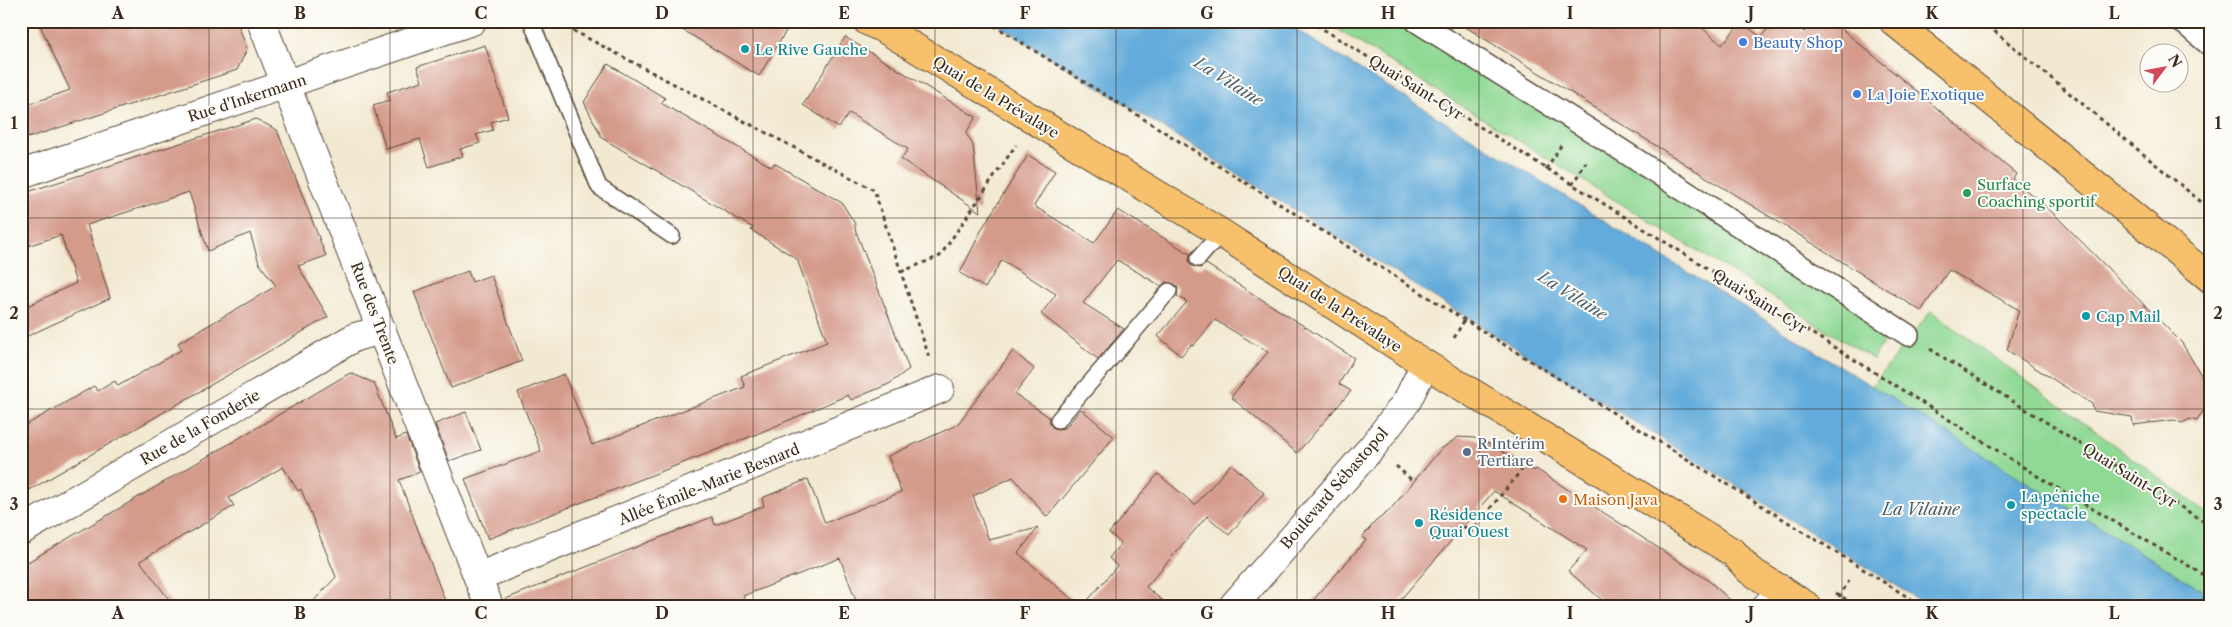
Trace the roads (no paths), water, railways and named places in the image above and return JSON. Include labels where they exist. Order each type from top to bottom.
[{"type":"main road","name":"Quai de la Prévalaye","points":[[867,21],[886,30],[1221,233],[1425,364],[1734,553],[1774,598],[1807,606]]},
{"type":"main road","points":[[1893,21],[2211,279]]},
{"type":"street","name":"Rue des Trente","points":[[261,21],[288,86],[489,606]]},
{"type":"street","name":"Rue d'Inkermann","points":[[21,174],[288,86],[472,21]]},
{"type":"street","points":[[1416,21],[1601,137],[1908,335]]},
{"type":"street","points":[[2181,21],[2211,46]]},
{"type":"street","name":"Rue de la Fonderie","points":[[21,530],[355,337],[382,330]]},
{"type":"street","name":"Boulevard Sébastopol","points":[[1233,606],[1373,446],[1407,401],[1425,364]]},
{"type":"street","name":"Allée Émile-Marie Besnard","points":[[478,577],[940,389]]},
{"type":"lane","points":[[531,21],[598,187],[672,236]]},
{"type":"lane","points":[[1198,259],[1221,233]]},
{"type":"lane","points":[[1058,420],[1169,291]]},
{"type":"water","name":"La Vilaine","points":[[992,21],[1282,21],[2211,596],[2211,606],[1929,606]]},
{"type":"place","name":"Beauty Shop","points":[[1743,42]]},
{"type":"place","name":"Le Rive Gauche","points":[[745,49]]},
{"type":"place","name":"La Joie Exotique","points":[[1857,94]]},
{"type":"place","name":"Surface Coaching sportif","points":[[1967,193]]},
{"type":"place","name":"Cap Mail","points":[[2086,316]]},
{"type":"place","name":"R Intérim Tertiare","points":[[1467,452]]},
{"type":"place","name":"Maison Java","points":[[1563,499]]},
{"type":"place","name":"La péniche spectacle","points":[[2011,505]]},
{"type":"place","name":"Résidence Quai Ouest","points":[[1419,523]]}]
